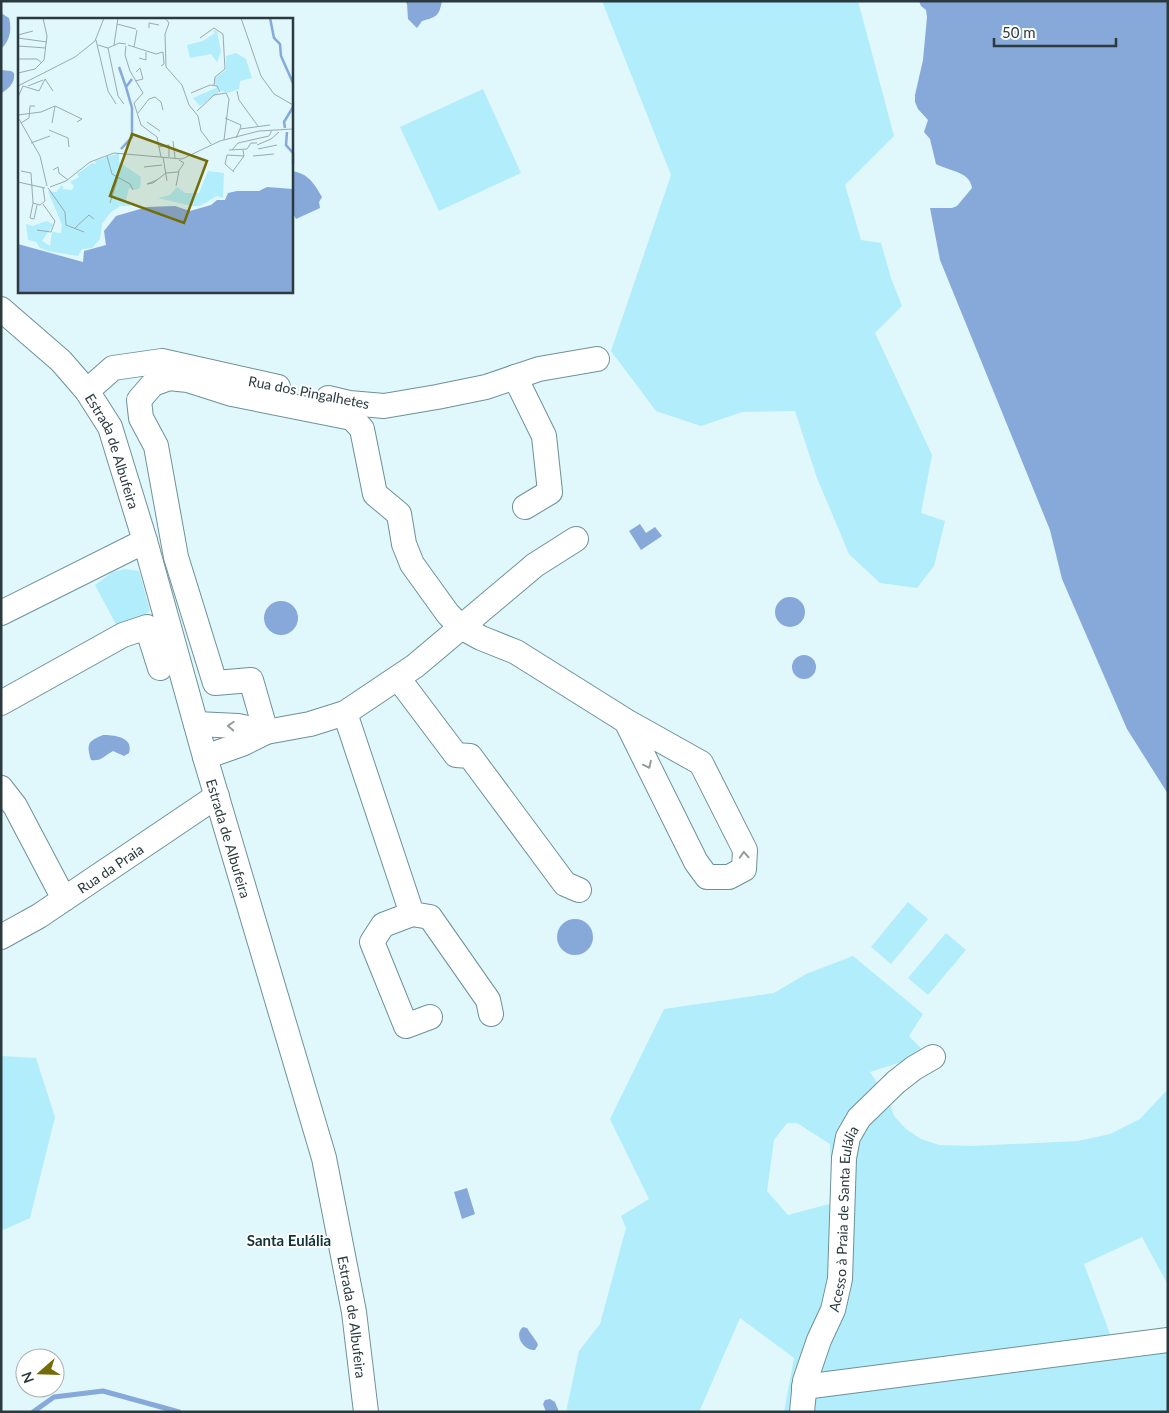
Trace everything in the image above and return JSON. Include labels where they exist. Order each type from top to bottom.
[{"type":"street","name":"Estrada de Albufeira","points":[[1,308],[61,361],[87,391],[110,427],[145,541],[205,757],[324,1158],[354,1312],[366,1412]]},
{"type":"street","name":"Rua dos Pingalhetes","points":[[87,391],[113,368],[162,361],[349,403],[384,406],[486,387],[539,369],[596,359]]},
{"type":"street","points":[[515,377],[544,436],[550,492],[525,507]]},
{"type":"street","points":[[266,732],[252,680],[215,683],[176,557],[156,446],[141,418],[139,400],[153,384],[169,378],[188,380],[232,394],[352,418],[362,429],[375,494],[399,514],[404,544],[412,564],[448,614],[461,627],[481,638],[516,652],[626,721],[701,762],[745,850],[744,869],[729,877],[707,877],[696,862],[626,721]]},
{"type":"street","points":[[205,757],[242,744],[266,732],[310,724],[345,713],[406,672],[535,565],[576,539]]},
{"type":"street","points":[[1,613],[145,541]]},
{"type":"street","points":[[481,638],[482,610]]},
{"type":"street","points":[[1,703],[123,635],[147,627],[160,668]]},
{"type":"street","points":[[406,672],[481,638]]},
{"type":"street","points":[[406,672],[456,755],[470,756],[564,884],[579,890]]},
{"type":"street","points":[[345,713],[412,914]]},
{"type":"street","points":[[196,724],[238,726],[266,732]]},
{"type":"street","points":[[1,788],[15,806],[64,899]]},
{"type":"street","name":"Rua da Praia","points":[[1,937],[38,916],[217,796]]},
{"type":"street","points":[[430,1017],[406,1026],[372,942],[382,925],[412,914],[430,917],[488,1000],[491,1014]]},
{"type":"street","name":"Acesso à Praia de Santa Eulália","points":[[802,1412],[804,1387],[819,1340],[833,1310],[840,1279],[844,1158],[848,1136],[859,1118],[896,1082],[914,1068],[933,1057]]},
{"type":"street","points":[[804,1387],[1168,1340]]},
{"type":"shaded area","points":[[405,1],[442,1],[440,10],[436,15],[422,21],[417,28],[408,19]]},
{"type":"shaded area","points":[[602,1],[858,1],[894,136],[845,185],[861,240],[881,243],[891,278],[902,306],[875,333],[932,455],[921,513],[945,521],[934,566],[917,588],[880,583],[849,554],[817,478],[795,411],[742,412],[701,426],[656,411],[611,351],[671,175]]},
{"type":"shaded area","points":[[919,1],[1168,1],[1168,794],[1127,729],[1062,579],[1050,530],[940,260],[930,208],[952,208],[957,206],[972,188],[970,182],[963,175],[936,164],[930,139],[924,132],[928,120],[918,109],[915,102],[923,60],[927,17],[926,10]]},
{"type":"shaded area","points":[[1,13],[9,18],[10,35],[1,49]]},
{"type":"shaded area","points":[[1,70],[14,73],[14,80],[2,93]]},
{"type":"shaded area","points":[[483,89],[521,173],[439,211],[400,127]]},
{"type":"shaded area","points":[[292,171],[306,176],[322,197],[319,202],[320,208],[296,219],[292,212]]},
{"type":"shaded area","points":[[640,524],[646,533],[655,527],[662,536],[641,550],[629,531]]},
{"type":"shaded area","points":[[125,569],[139,571],[150,611],[119,630],[95,585],[113,572]]},
{"type":"shaded area","points":[[790,597],[801,601],[805,612],[801,623],[790,627],[779,623],[775,612],[779,601]]},
{"type":"shaded area","points":[[281,601],[288,602],[293,606],[297,611],[297,625],[293,630],[288,634],[281,635],[274,634],[269,630],[265,625],[264,618],[265,611],[269,606],[274,602]]},
{"type":"shaded area","points":[[804,655],[813,658],[816,667],[813,676],[804,679],[795,676],[792,667],[795,658]]},
{"type":"shaded area","points":[[103,735],[117,736],[126,740],[129,743],[129,753],[124,756],[113,751],[100,759],[91,760],[89,747],[91,741]]},
{"type":"shaded area","points":[[908,902],[928,919],[891,964],[871,947]]},
{"type":"shaded area","points":[[575,919],[588,924],[593,937],[588,950],[575,955],[562,950],[557,937],[562,924]]},
{"type":"shaded area","points":[[946,933],[966,950],[928,995],[908,978]]},
{"type":"shaded area","points":[[853,956],[923,1014],[909,1036],[926,1054],[870,1072],[889,1101],[894,1116],[906,1129],[921,1139],[939,1145],[972,1146],[1078,1141],[1110,1134],[1140,1119],[1168,1089],[1168,1285],[1142,1237],[1084,1264],[1113,1342],[1168,1335],[1168,1412],[784,1412],[794,1358],[740,1318],[699,1412],[566,1412],[579,1351],[600,1324],[626,1228],[621,1216],[649,1199],[610,1119],[664,1009],[774,993],[806,974]],"holes":[[[787,1123],[797,1123],[830,1144],[833,1203],[788,1215],[767,1191],[774,1140]]]},
{"type":"shaded area","points":[[1,1056],[36,1058],[55,1117],[30,1218],[1,1231]]},
{"type":"shaded area","points":[[467,1188],[475,1214],[462,1219],[454,1192]]},
{"type":"shaded area","points":[[523,1327],[527,1328],[537,1343],[538,1345],[535,1350],[527,1348],[521,1342],[519,1334]]},
{"type":"shaded area","points":[[550,1399],[555,1402],[559,1412],[546,1412],[543,1404],[545,1400]]},
{"type":"waterway","points":[[33,1412],[54,1397],[103,1391],[179,1412]]},
{"type":"district","name":"Santa Eulália","points":[[289,1240]]}]
